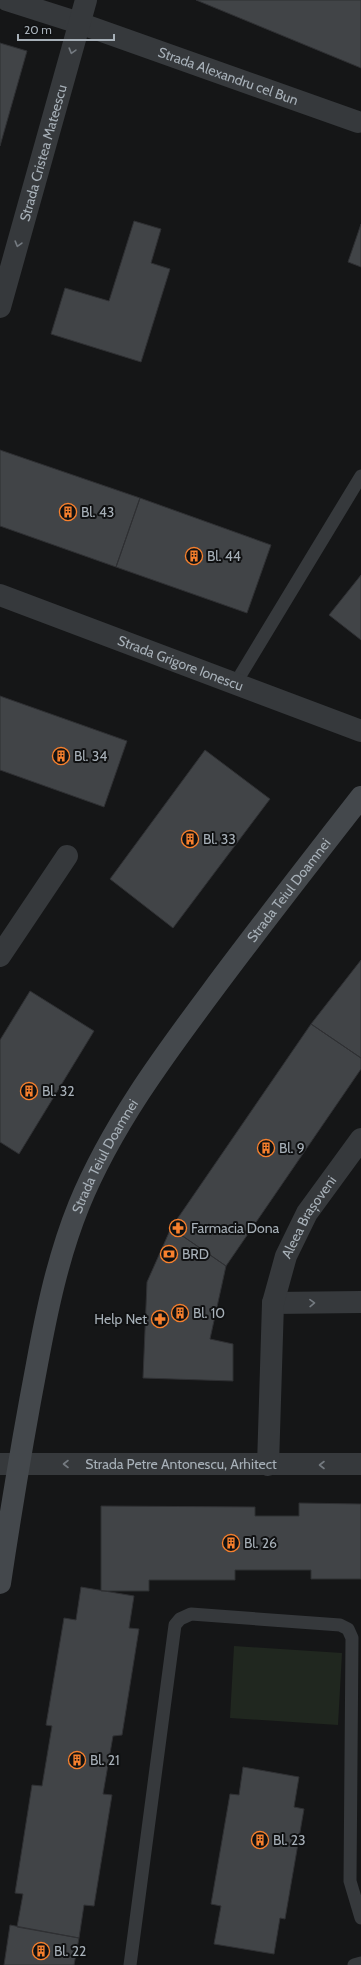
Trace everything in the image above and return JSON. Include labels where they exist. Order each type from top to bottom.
[{"type":"street","name":"Strada Alexandru cel Bun","points":[[7,0],[79,23],[360,122]]},
{"type":"street","name":"Strada Cristea Mateescu","points":[[0,307],[86,0]]},
{"type":"street","name":"Strada Grigore Ionescu","points":[[0,595],[361,731]]},
{"type":"street","name":"Strada Teiul Doamnei","points":[[0,1583],[9,1464],[59,1261],[79,1205],[106,1148],[129,1109],[170,1047],[267,917],[361,797]]},
{"type":"street","points":[[0,956],[66,856]]},
{"type":"street","name":"Aleea Brașoveni","points":[[268,1465],[273,1303],[286,1256],[307,1213],[361,1139]]},
{"type":"street","points":[[273,1303],[361,1302]]},
{"type":"street","name":"Strada Petre Antonescu, Arhitect","points":[[9,1464],[361,1464]]},
{"type":"lane","points":[[235,684],[361,476]]},
{"type":"lane","points":[[130,1965],[175,1625],[180,1619],[191,1614],[340,1625],[348,1630],[352,1638],[350,1881],[361,1918]]},
{"type":"lane","points":[[354,1965],[361,1963]]},
{"type":"shaded area","points":[[234,1646],[342,1653],[338,1725],[230,1718]]},
{"type":"building","points":[[196,0],[361,0],[361,68]]},
{"type":"building","points":[[0,43],[27,51],[0,146]]},
{"type":"building","points":[[134,221],[161,229],[151,263],[170,269],[141,362],[51,334],[65,288],[109,301]]},
{"type":"building","points":[[361,224],[361,267],[348,262]]},
{"type":"building","name":"Bl. 43","points":[[0,450],[140,498],[116,567],[0,526]]},
{"type":"building","name":"Bl. 44","points":[[140,498],[271,545],[247,613],[116,567]]},
{"type":"building","points":[[361,575],[361,640],[329,615]]},
{"type":"building","name":"Bl. 34","points":[[0,696],[127,741],[104,807],[0,770]]},
{"type":"building","name":"Bl. 33","points":[[205,750],[270,799],[173,928],[110,879]]},
{"type":"building","points":[[361,960],[361,1058],[311,1024]]},
{"type":"building","name":"Bl. 32","points":[[30,991],[94,1031],[19,1154],[0,1142],[0,1040]]},
{"type":"building","name":"Bl. 9","points":[[311,1024],[361,1058],[361,1069],[226,1266],[171,1228]]},
{"type":"building","name":"Bl. 10","points":[[171,1228],[226,1266],[210,1339],[233,1344],[233,1381],[143,1378],[147,1282]]},
{"type":"building","name":"Bl. 26","points":[[299,1503],[361,1504],[361,1579],[311,1579],[311,1570],[235,1570],[235,1580],[149,1580],[149,1591],[101,1591],[101,1506],[255,1507],[255,1516],[299,1516]]},
{"type":"building","name":"Bl. 21","points":[[81,1587],[134,1596],[129,1628],[139,1629],[122,1735],[113,1736],[103,1794],[112,1795],[94,1906],[84,1905],[79,1938],[17,1927],[23,1894],[15,1893],[32,1785],[42,1786],[52,1726],[46,1725],[64,1618],[76,1620]]},
{"type":"building","name":"Bl. 23","points":[[243,1767],[299,1777],[294,1807],[304,1809],[285,1919],[280,1918],[274,1954],[214,1944],[221,1906],[211,1904],[230,1794],[239,1795]]},
{"type":"building","name":"Bl. 22","points":[[10,1925],[79,1938],[74,1965],[4,1965]]},
{"type":"place","name":"Bl. 43","points":[[68,512]]},
{"type":"place","name":"Bl. 44","points":[[194,556]]},
{"type":"place","name":"Bl. 34","points":[[61,756]]},
{"type":"place","name":"Bl. 33","points":[[190,839]]},
{"type":"place","name":"Bl. 32","points":[[29,1091]]},
{"type":"place","name":"Bl. 9","points":[[266,1148]]},
{"type":"place","name":"Farmacia Dona","points":[[178,1228]]},
{"type":"place","name":"BRD","points":[[169,1254]]},
{"type":"place","name":"Bl. 10","points":[[180,1313]]},
{"type":"place","name":"Help Net","points":[[160,1319]]},
{"type":"place","name":"Bl. 26","points":[[231,1543]]},
{"type":"place","name":"Bl. 21","points":[[77,1760]]},
{"type":"place","name":"Bl. 23","points":[[260,1840]]},
{"type":"place","name":"Bl. 22","points":[[41,1951]]}]
